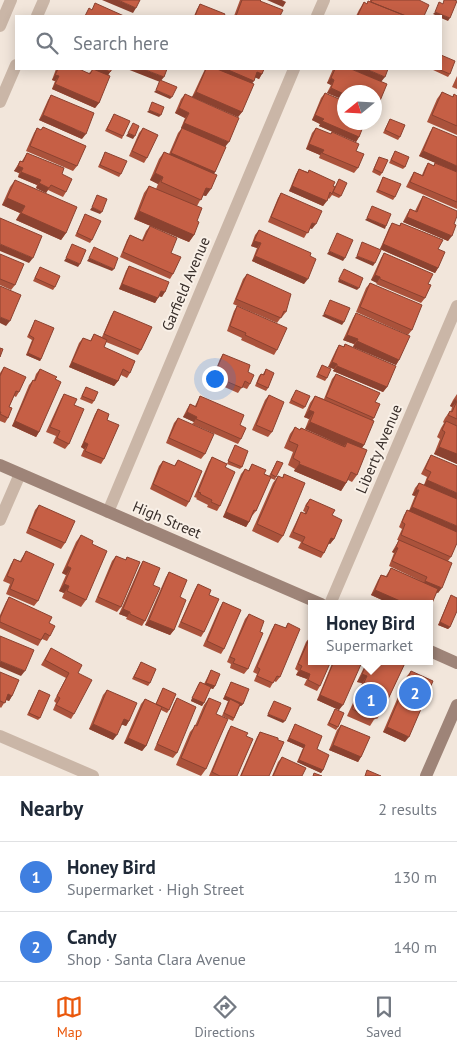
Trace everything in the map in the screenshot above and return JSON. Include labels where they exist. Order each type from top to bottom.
[{"type":"main road","name":"High Street","points":[[0,465],[312,600]]},
{"type":"main road","points":[[433,652],[457,663]]},
{"type":"main road","points":[[426,776],[457,705]]},
{"type":"street","points":[[0,26],[11,0]]},
{"type":"street","points":[[37,15],[44,0]]},
{"type":"street","points":[[317,15],[324,0]]},
{"type":"street","points":[[0,102],[15,67]]},
{"type":"street","name":"Garfield Avenue","points":[[108,512],[294,70]]},
{"type":"street","name":"Liberty Avenue","points":[[332,600],[457,306]]},
{"type":"street","points":[[0,520],[20,474]]},
{"type":"street","points":[[0,736],[93,776]]},
{"type":"building","points":[[118,0],[140,0],[136,8]]},
{"type":"building","points":[[242,0],[261,0],[283,10],[280,15],[236,15]]},
{"type":"building","points":[[372,0],[419,0],[429,5],[424,15],[404,15],[371,2]]},
{"type":"building","points":[[444,0],[457,1],[450,18],[435,12],[439,2],[443,4]]},
{"type":"building","points":[[368,1],[403,15],[358,15],[364,2],[367,4]]},
{"type":"building","points":[[95,3],[122,15],[86,15],[89,8],[92,10]]},
{"type":"building","points":[[200,4],[225,14],[224,15],[195,15]]},
{"type":"building","points":[[442,55],[455,61],[450,74],[440,70],[442,70]]},
{"type":"building","points":[[58,70],[81,70],[90,74],[92,70],[95,70],[110,76],[99,103],[55,84],[59,76],[55,75]]},
{"type":"building","points":[[146,70],[167,70],[164,77]]},
{"type":"building","points":[[206,70],[219,70],[254,84],[242,112],[196,92]]},
{"type":"building","points":[[228,70],[264,70],[262,74],[257,72],[254,81]]},
{"type":"building","points":[[335,70],[353,70],[387,84],[382,96],[382,85],[337,85],[337,91],[331,88],[334,80],[331,78]]},
{"type":"building","points":[[368,70],[388,70],[385,77]]},
{"type":"building","points":[[160,80],[177,87],[172,97],[156,90]]},
{"type":"building","points":[[442,92],[453,97],[454,94],[457,96],[457,126],[432,115]]},
{"type":"building","points":[[325,93],[337,98],[337,127],[322,121],[324,119],[315,115]]},
{"type":"building","points":[[185,94],[239,118],[229,142],[184,123],[189,113],[179,108]]},
{"type":"building","points":[[51,95],[94,113],[86,134],[43,115]]},
{"type":"building","points":[[152,102],[164,107],[161,115],[149,110]]},
{"type":"building","points":[[114,114],[130,121],[123,136],[107,129]]},
{"type":"building","points":[[390,119],[405,125],[400,137],[385,130]]},
{"type":"building","points":[[133,123],[139,126],[135,136],[128,133]]},
{"type":"building","points":[[43,127],[86,146],[77,166],[30,146],[37,128],[41,130]]},
{"type":"building","points":[[433,127],[457,137],[457,166],[423,151]]},
{"type":"building","points":[[143,128],[158,135],[147,158],[132,151]]},
{"type":"building","points":[[182,128],[226,147],[215,172],[171,153]]},
{"type":"building","points":[[316,128],[331,134],[332,132],[359,144],[356,151],[364,154],[358,168],[322,153],[324,150],[309,144]]},
{"type":"building","points":[[343,130],[362,130],[359,137]]},
{"type":"building","points":[[395,151],[409,157],[405,167],[391,160]]},
{"type":"building","points":[[105,152],[127,161],[121,174],[100,165]]},
{"type":"building","points":[[164,152],[217,175],[211,189],[206,188],[201,200],[161,182],[163,177],[155,173]]},
{"type":"building","points":[[27,153],[64,168],[62,174],[72,179],[66,192],[51,185],[49,188],[39,183],[41,180],[21,172],[23,168],[18,166],[20,161],[23,162]]},
{"type":"building","points":[[379,157],[388,160],[382,173],[374,169]]},
{"type":"building","points":[[428,163],[434,166],[435,163],[457,172],[457,202],[410,182],[414,172],[423,176]]},
{"type":"building","points":[[299,169],[308,173],[309,170],[335,182],[333,186],[335,187],[332,194],[330,192],[327,201],[292,186]]},
{"type":"building","points":[[383,177],[401,184],[395,197],[378,190]]},
{"type":"building","points":[[339,179],[347,183],[341,196],[333,192]]},
{"type":"building","points":[[15,180],[77,207],[66,233],[21,213],[25,206],[7,198]]},
{"type":"building","points":[[149,186],[202,208],[194,235],[139,211]]},
{"type":"building","points":[[281,193],[322,211],[316,224],[312,223],[308,233],[271,217]]},
{"type":"building","points":[[97,195],[107,199],[102,212],[92,207]]},
{"type":"building","points":[[423,196],[457,211],[454,224],[456,225],[452,236],[407,217],[410,209],[417,212]]},
{"type":"building","points":[[372,206],[391,214],[386,226],[367,218]]},
{"type":"building","points":[[85,214],[101,221],[92,240],[77,233]]},
{"type":"building","points":[[0,218],[42,236],[33,258],[0,244]]},
{"type":"building","points":[[392,223],[400,226],[401,223],[443,240],[438,249],[445,252],[438,268],[383,244]]},
{"type":"building","points":[[150,226],[177,238],[171,253],[181,257],[173,274],[123,252],[130,235],[143,241]]},
{"type":"building","points":[[259,230],[311,253],[310,256],[316,259],[308,279],[255,256],[261,243],[254,241]]},
{"type":"building","points":[[337,233],[353,240],[345,258],[329,251]]},
{"type":"building","points":[[362,242],[381,250],[375,263],[357,256]]},
{"type":"building","points":[[72,244],[86,250],[80,264],[66,258]]},
{"type":"building","points":[[94,247],[118,258],[114,269],[89,258]]},
{"type":"building","points":[[384,253],[433,274],[428,284],[431,285],[425,298],[380,279],[380,277],[375,275]]},
{"type":"building","points":[[0,254],[24,264],[15,285],[0,279]]},
{"type":"building","points":[[129,266],[169,282],[165,292],[161,291],[158,298],[122,284]]},
{"type":"building","points":[[40,267],[60,276],[55,287],[35,278]]},
{"type":"building","points":[[344,269],[363,278],[359,288],[339,279]]},
{"type":"building","points":[[247,274],[291,294],[286,312],[284,311],[281,318],[236,299]]},
{"type":"building","points":[[370,283],[422,305],[412,330],[360,307]]},
{"type":"building","points":[[0,286],[21,295],[10,321],[0,317]]},
{"type":"building","points":[[330,300],[350,308],[344,322],[324,314]]},
{"type":"building","points":[[237,306],[287,328],[277,350],[230,326]]},
{"type":"building","points":[[114,311],[152,327],[141,350],[104,334]]},
{"type":"building","points":[[356,313],[410,336],[399,360],[347,335]]},
{"type":"building","points":[[35,320],[54,328],[41,359],[28,353],[34,338],[29,335]]},
{"type":"building","points":[[94,334],[107,340],[104,347],[135,361],[130,373],[123,369],[118,381],[72,362],[83,338],[91,341]]},
{"type":"building","points":[[345,344],[396,366],[387,387],[337,366],[337,364],[332,362],[339,345],[344,347]]},
{"type":"building","points":[[223,354],[250,365],[248,372],[254,375],[250,384],[245,381],[242,388],[214,376]]},
{"type":"building","points":[[322,365],[331,369],[327,378],[318,374]]},
{"type":"building","points":[[4,367],[26,377],[19,392],[16,391],[9,407],[12,408],[8,418],[0,414],[0,376]]},
{"type":"building","points":[[40,369],[57,377],[55,379],[61,382],[39,432],[15,421],[33,380],[35,381]]},
{"type":"building","points":[[266,369],[274,373],[268,388],[257,383],[261,374],[264,375]]},
{"type":"building","points":[[336,374],[380,393],[375,402],[380,404],[374,418],[326,397]]},
{"type":"building","points":[[86,387],[98,392],[94,401],[82,396]]},
{"type":"building","points":[[296,390],[310,396],[305,407],[291,400]]},
{"type":"building","points":[[64,394],[77,399],[74,405],[84,409],[69,444],[57,438],[60,431],[50,427]]},
{"type":"building","points":[[269,395],[284,402],[272,432],[256,425]]},
{"type":"building","points":[[200,396],[244,415],[240,425],[246,428],[241,439],[196,419],[197,417],[187,412],[190,404],[196,407]]},
{"type":"building","points":[[315,396],[374,421],[364,445],[310,422],[314,412],[309,410]]},
{"type":"building","points":[[457,401],[457,419],[448,415],[450,411],[452,412]]},
{"type":"building","points":[[98,409],[109,414],[107,420],[119,425],[104,459],[85,451],[88,444],[84,442]]},
{"type":"building","points":[[178,418],[214,434],[205,454],[169,438]]},
{"type":"building","points":[[446,421],[457,426],[457,454],[439,447],[445,432],[442,430]]},
{"type":"building","points":[[295,427],[345,447],[347,442],[367,450],[357,475],[351,472],[346,483],[299,464],[300,462],[293,458],[298,445],[289,441]]},
{"type":"building","points":[[235,445],[248,451],[242,467],[228,461]]},
{"type":"building","points":[[431,455],[457,466],[457,493],[427,480],[431,472],[425,469]]},
{"type":"building","points":[[212,457],[227,464],[225,467],[235,472],[220,506],[198,492]]},
{"type":"building","points":[[178,460],[202,471],[189,502],[153,484],[163,461],[175,466]]},
{"type":"building","points":[[277,461],[283,463],[276,477],[271,474]]},
{"type":"building","points":[[252,464],[266,470],[264,474],[271,477],[249,522],[226,512],[245,469],[249,471]]},
{"type":"building","points":[[284,474],[305,483],[283,536],[257,524],[278,476],[283,478]]},
{"type":"building","points":[[419,483],[457,499],[457,526],[412,507],[419,490],[416,490]]},
{"type":"building","points":[[310,499],[335,510],[332,515],[342,520],[334,539],[331,538],[324,553],[302,543],[305,537],[293,532],[301,512],[306,514],[309,507],[306,506]]},
{"type":"building","points":[[39,505],[75,521],[65,543],[29,528]]},
{"type":"building","points":[[407,510],[457,532],[457,543],[451,557],[401,535],[405,524],[402,522]]},
{"type":"building","points":[[81,535],[93,541],[92,544],[107,551],[86,600],[67,591],[69,586],[64,584],[71,568],[67,566]]},
{"type":"building","points":[[399,540],[452,563],[442,588],[425,581],[427,577],[392,561],[398,548],[396,547]]},
{"type":"building","points":[[26,551],[54,564],[38,601],[10,589],[14,579],[7,576],[14,559],[21,562]]},
{"type":"building","points":[[116,556],[126,560],[127,557],[140,562],[121,607],[98,597]]},
{"type":"building","points":[[143,561],[160,568],[153,585],[160,588],[145,621],[123,609]]},
{"type":"building","points":[[391,568],[438,589],[433,601],[398,600],[375,590],[381,575],[387,577]]},
{"type":"building","points":[[169,572],[187,580],[180,597],[186,600],[174,630],[149,620]]},
{"type":"building","points":[[198,584],[211,590],[209,595],[219,599],[204,632],[181,622]]},
{"type":"building","points":[[451,595],[457,598],[457,611],[450,627],[440,622]]},
{"type":"building","points":[[9,597],[52,617],[49,623],[55,626],[50,636],[45,633],[41,640],[0,622]]},
{"type":"building","points":[[223,602],[241,610],[224,649],[207,641]]},
{"type":"building","points":[[249,614],[264,621],[260,632],[263,633],[248,669],[233,663],[235,659],[230,657]]},
{"type":"building","points":[[288,623],[300,629],[280,677],[277,676],[273,683],[257,676],[260,669],[257,667],[275,624],[286,628]]},
{"type":"building","points":[[0,636],[34,650],[25,671],[0,661]]},
{"type":"building","points":[[308,642],[308,665],[329,665],[320,686],[308,680],[310,674],[300,670],[302,666],[298,664]]},
{"type":"building","points":[[51,648],[82,665],[78,673],[92,680],[74,714],[56,705],[60,698],[57,696],[69,673],[45,660]]},
{"type":"building","points":[[141,662],[156,669],[150,683],[134,677]]},
{"type":"building","points":[[332,665],[361,665],[343,705],[320,695]]},
{"type":"building","points":[[366,665],[404,665],[382,712],[379,711],[375,719],[352,709],[367,676],[362,674]]},
{"type":"building","points":[[211,670],[220,674],[215,686],[206,683]]},
{"type":"building","points":[[411,671],[433,681],[409,737],[387,727]]},
{"type":"building","points":[[0,672],[19,680],[12,696],[8,694],[5,703],[0,701]]},
{"type":"building","points":[[200,682],[211,687],[204,703],[192,698]]},
{"type":"building","points":[[231,682],[249,689],[243,704],[225,696]]},
{"type":"building","points":[[163,688],[176,694],[169,710],[156,704]]},
{"type":"building","points":[[39,690],[50,695],[40,718],[29,713]]},
{"type":"building","points":[[107,690],[137,703],[129,721],[124,719],[117,735],[93,724]]},
{"type":"building","points":[[177,698],[196,707],[177,753],[157,744]]},
{"type":"building","points":[[209,698],[221,703],[216,714],[228,719],[206,769],[181,758]]},
{"type":"building","points":[[145,699],[162,707],[146,746],[128,738]]},
{"type":"building","points":[[230,699],[240,704],[234,718],[224,713]]},
{"type":"building","points":[[274,701],[291,708],[285,721],[268,714]]},
{"type":"building","points":[[335,709],[344,713],[338,727],[329,723]]},
{"type":"building","points":[[295,724],[322,736],[317,749],[329,755],[323,770],[299,760],[305,745],[289,738]]},
{"type":"building","points":[[341,725],[370,737],[361,757],[333,745]]},
{"type":"building","points":[[231,726],[248,733],[246,736],[253,739],[237,776],[220,776],[212,772]]},
{"type":"building","points":[[260,732],[284,742],[269,776],[241,776]]},
{"type":"building","points":[[282,757],[306,768],[302,776],[273,776]]},
{"type":"building","points":[[367,770],[381,776],[365,776]]},
{"type":"place","name":"Candy","points":[[415,693]]},
{"type":"place","name":"Honey Bird","points":[[371,700]]}]
